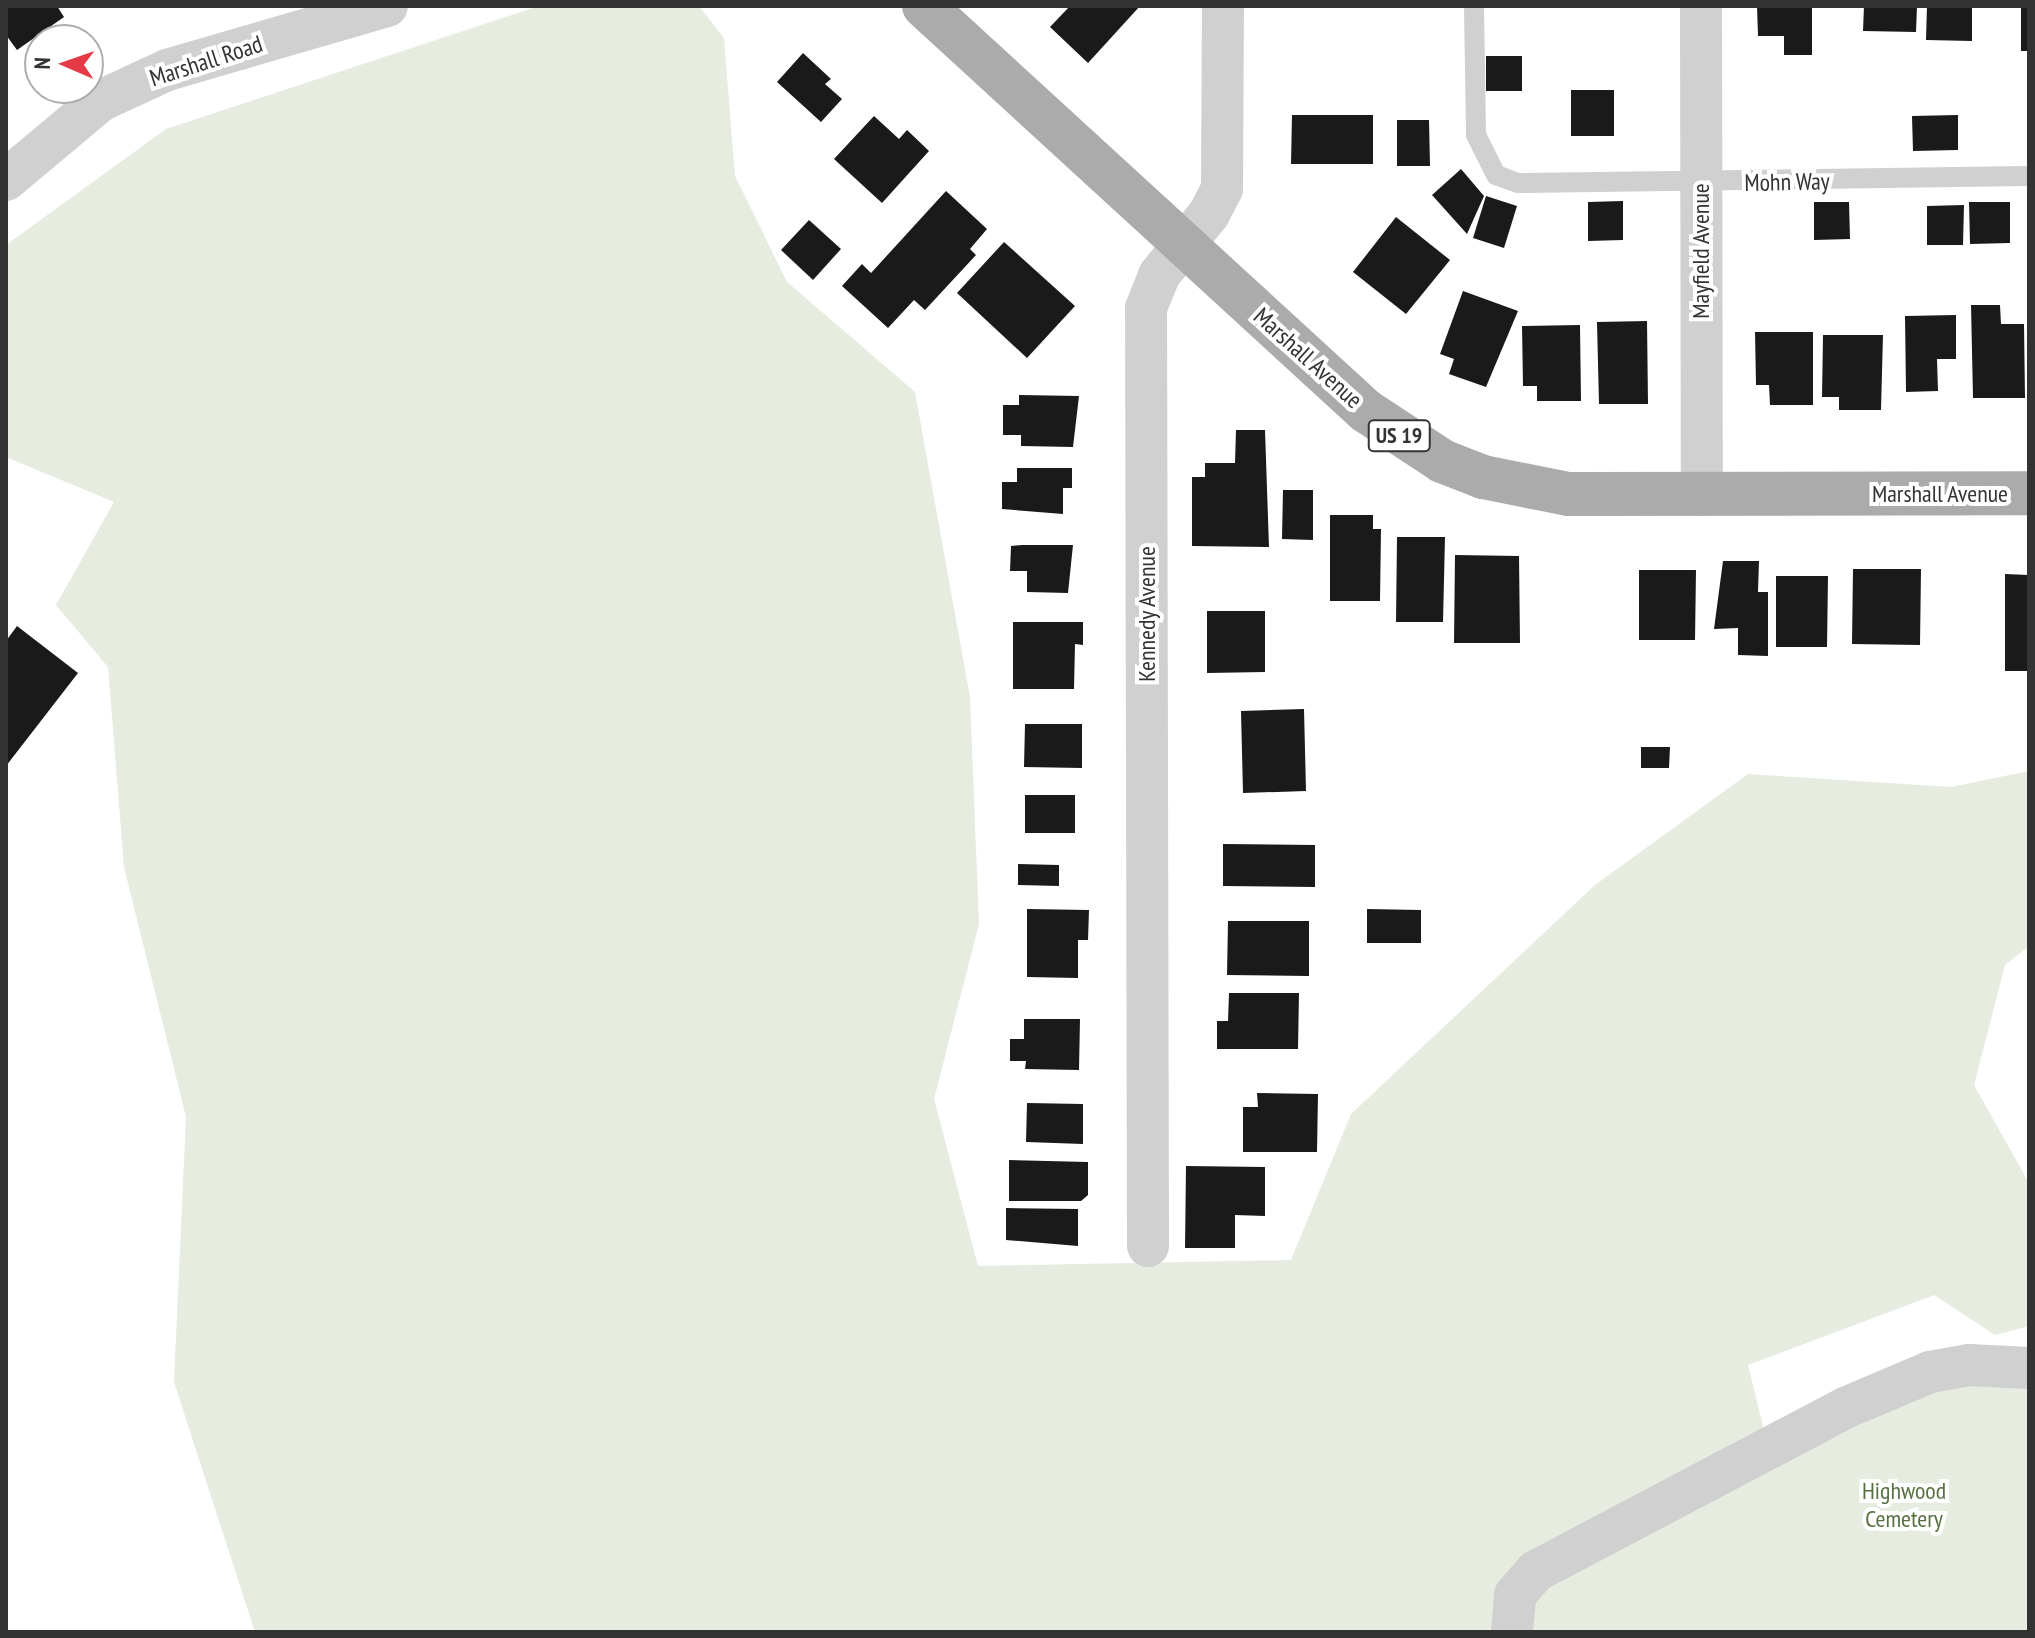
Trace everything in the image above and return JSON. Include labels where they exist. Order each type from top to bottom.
[{"type":"main road","name":"Marshall Avenue","points":[[924,6],[1366,411],[1442,461],[1483,477],[1568,494],[2029,493]]},
{"type":"street","name":"Marshall Road","points":[[6,180],[100,101],[167,70],[387,6]]},
{"type":"street","name":"Kennedy Avenue","points":[[1148,1246],[1146,308],[1159,275],[1184,245],[1222,189],[1223,6]]},
{"type":"street","name":"Mayfield Avenue","points":[[1701,6],[1702,495]]},
{"type":"street","points":[[1512,1632],[1515,1595],[1536,1571],[1845,1408],[1930,1372],[1980,1364],[2029,1368]]},
{"type":"lane","name":"Mohn Way","points":[[1474,6],[1476,135],[1496,175],[1518,183],[1701,184],[2029,176]]},
{"type":"green space","name":"Highwood Cemetery","points":[[539,6],[699,6],[724,38],[735,176],[787,282],[915,392],[970,697],[979,924],[934,1099],[978,1266],[1291,1260],[1351,1114],[1595,885],[1748,774],[1951,787],[2029,771],[2029,946],[2005,965],[1974,1085],[2029,1183],[2029,1326],[1995,1335],[1934,1295],[1748,1365],[1764,1430],[2029,1353],[2029,1632],[255,1632],[174,1382],[186,1117],[124,867],[108,667],[56,605],[114,502],[6,457],[6,245],[166,129]]},
{"type":"building","points":[[6,6],[57,6],[64,17],[54,24],[24,24],[24,45],[17,50],[6,35]]},
{"type":"building","points":[[1070,6],[1140,6],[1088,63],[1050,27]]},
{"type":"building","points":[[1757,6],[1812,6],[1812,55],[1784,55],[1784,36],[1758,36]]},
{"type":"building","points":[[1864,6],[1917,6],[1916,32],[1863,31]]},
{"type":"building","points":[[1927,6],[1972,6],[1972,41],[1926,40]]},
{"type":"building","points":[[2021,6],[2029,6],[2029,51],[2021,51]]},
{"type":"building","points":[[803,53],[831,79],[825,84],[842,99],[821,122],[777,82]]},
{"type":"building","points":[[1486,56],[1522,56],[1522,91],[1486,91]]},
{"type":"building","points":[[1571,90],[1614,90],[1614,136],[1571,136]]},
{"type":"building","points":[[1292,115],[1373,115],[1373,164],[1291,164]]},
{"type":"building","points":[[1958,115],[1958,150],[1913,151],[1912,116]]},
{"type":"building","points":[[874,116],[899,139],[907,130],[929,151],[882,203],[834,159]]},
{"type":"building","points":[[1397,120],[1429,120],[1430,166],[1397,166]]},
{"type":"building","points":[[1461,169],[1484,196],[1467,234],[1432,195]]},
{"type":"building","points":[[946,191],[987,229],[970,249],[976,255],[925,310],[914,300],[888,328],[842,286],[862,264],[871,273]]},
{"type":"building","points":[[1486,196],[1517,206],[1504,248],[1473,238]]},
{"type":"building","points":[[1623,201],[1623,240],[1588,241],[1588,202]]},
{"type":"building","points":[[1814,202],[1849,202],[1850,239],[1814,240]]},
{"type":"building","points":[[1969,202],[2010,202],[2010,243],[1970,244]]},
{"type":"building","points":[[1964,205],[1963,245],[1927,245],[1927,206]]},
{"type":"building","points":[[1396,217],[1450,260],[1406,314],[1353,272]]},
{"type":"building","points":[[809,220],[841,249],[813,280],[781,250]]},
{"type":"building","points":[[1004,242],[1075,306],[1027,358],[957,293]]},
{"type":"building","points":[[1463,291],[1518,311],[1486,387],[1449,374],[1454,359],[1440,354]]},
{"type":"building","points":[[1971,305],[2000,305],[2001,324],[2024,324],[2025,398],[1973,398]]},
{"type":"building","points":[[1956,315],[1956,359],[1937,359],[1938,391],[1906,392],[1905,316]]},
{"type":"building","points":[[1647,321],[1648,404],[1599,404],[1597,322]]},
{"type":"building","points":[[1580,325],[1581,401],[1537,401],[1537,386],[1523,386],[1522,326]]},
{"type":"building","points":[[1755,332],[1813,332],[1813,405],[1770,405],[1769,385],[1756,385]]},
{"type":"building","points":[[1823,335],[1883,335],[1881,410],[1839,410],[1839,397],[1822,397]]},
{"type":"building","points":[[1019,395],[1079,396],[1073,447],[1021,446],[1021,435],[1003,435],[1003,405],[1019,405]]},
{"type":"building","points":[[1236,430],[1265,430],[1269,547],[1192,546],[1192,477],[1205,477],[1205,463],[1235,463]]},
{"type":"building","points":[[1017,468],[1072,468],[1072,488],[1063,488],[1063,514],[1002,509],[1002,482],[1017,482]]},
{"type":"building","points":[[1283,490],[1313,490],[1313,540],[1282,539]]},
{"type":"building","points":[[1330,515],[1373,515],[1373,529],[1381,529],[1380,601],[1330,601]]},
{"type":"building","points":[[1397,537],[1445,537],[1443,622],[1396,622]]},
{"type":"building","points":[[1073,545],[1068,593],[1027,592],[1027,571],[1010,571],[1011,546]]},
{"type":"building","points":[[1455,555],[1519,556],[1520,643],[1454,643]]},
{"type":"building","points":[[1723,561],[1759,561],[1758,592],[1768,592],[1768,656],[1738,655],[1738,628],[1714,629]]},
{"type":"building","points":[[1853,569],[1921,569],[1920,645],[1852,644]]},
{"type":"building","points":[[1639,570],[1696,570],[1695,640],[1639,640]]},
{"type":"building","points":[[2005,574],[2029,575],[2029,671],[2005,671]]},
{"type":"building","points":[[1776,576],[1828,576],[1827,647],[1776,647]]},
{"type":"building","points":[[1207,611],[1265,611],[1265,672],[1207,673]]},
{"type":"building","points":[[1013,622],[1083,622],[1083,645],[1075,644],[1074,689],[1013,689]]},
{"type":"building","points":[[17,626],[78,673],[6,766],[6,641]]},
{"type":"building","points":[[1304,709],[1306,791],[1243,793],[1241,711]]},
{"type":"building","points":[[1025,724],[1082,724],[1082,768],[1024,767]]},
{"type":"building","points":[[1641,747],[1670,747],[1669,768],[1641,768]]},
{"type":"building","points":[[1025,795],[1075,795],[1075,833],[1025,833]]},
{"type":"building","points":[[1223,844],[1315,845],[1315,887],[1223,886]]},
{"type":"building","points":[[1018,864],[1059,865],[1059,886],[1018,885]]},
{"type":"building","points":[[1027,909],[1089,910],[1088,940],[1078,940],[1078,978],[1027,977]]},
{"type":"building","points":[[1367,909],[1421,910],[1421,943],[1367,943]]},
{"type":"building","points":[[1228,921],[1309,921],[1309,976],[1227,975]]},
{"type":"building","points":[[1229,993],[1299,993],[1298,1049],[1217,1049],[1217,1021],[1228,1021]]},
{"type":"building","points":[[1024,1019],[1080,1019],[1079,1070],[1025,1069],[1026,1061],[1010,1061],[1010,1039],[1024,1039]]},
{"type":"building","points":[[1257,1093],[1318,1094],[1317,1152],[1243,1152],[1243,1107],[1258,1107]]},
{"type":"building","points":[[1027,1103],[1083,1104],[1083,1144],[1026,1142]]},
{"type":"building","points":[[1009,1160],[1088,1162],[1088,1195],[1081,1201],[1009,1201]]},
{"type":"building","points":[[1186,1166],[1265,1167],[1265,1216],[1235,1215],[1235,1248],[1185,1248]]},
{"type":"building","points":[[1006,1208],[1078,1209],[1078,1246],[1006,1240]]}]
